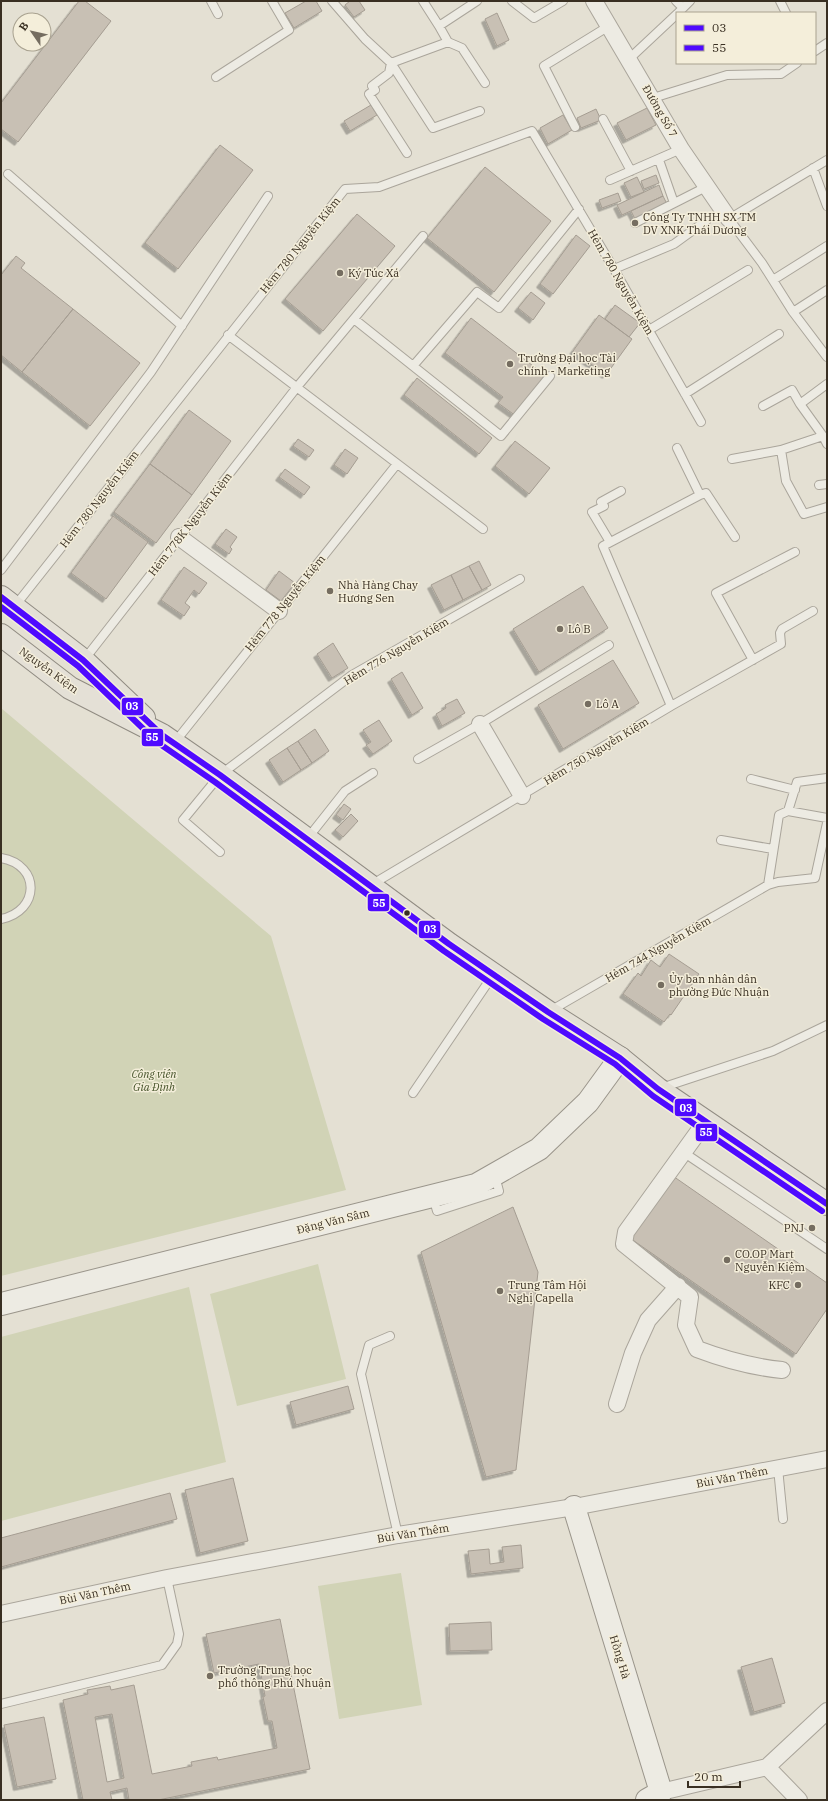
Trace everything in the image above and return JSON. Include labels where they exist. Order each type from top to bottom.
[{"type":"main road","points":[[5,606],[168,739]]},
{"type":"main road","name":"Nguyễn Kiệm","points":[[1,635],[70,688],[168,739],[220,775],[369,886],[493,974],[548,1012],[620,1058],[658,1089],[827,1204]]},
{"type":"street","name":"Đường Số 7","points":[[594,1],[653,98],[681,149],[729,219]]},
{"type":"street","points":[[179,537],[279,611]]},
{"type":"street","points":[[480,724],[522,796]]},
{"type":"street","name":"Đặng Văn Sâm","points":[[1,1304],[476,1185],[539,1149],[588,1102],[620,1058]]},
{"type":"street","points":[[706,1121],[626,1232],[624,1244],[690,1296],[686,1325],[697,1349],[727,1360],[753,1367],[782,1370]]},
{"type":"street","points":[[617,1404],[633,1353],[648,1320],[678,1286]]},
{"type":"street","name":"Bùi Văn Thêm","points":[[1,1614],[167,1578],[398,1535],[574,1507],[827,1458]]},
{"type":"street","name":"Hồng Hà","points":[[574,1507],[654,1796]]},
{"type":"street","points":[[654,1796],[767,1767],[827,1711]]},
{"type":"street","points":[[767,1767],[799,1800]]},
{"type":"lane","points":[[210,1],[218,14]]},
{"type":"lane","points":[[216,77],[289,30],[272,1]]},
{"type":"lane","points":[[332,1],[365,39],[391,63],[433,128],[480,111]]},
{"type":"lane","points":[[423,1],[448,42],[462,48],[484,83]]},
{"type":"lane","points":[[512,1],[534,18],[563,1]]},
{"type":"lane","points":[[676,1],[679,12],[690,1]]},
{"type":"lane","points":[[780,1],[786,12]]},
{"type":"lane","points":[[439,26],[474,2]]},
{"type":"lane","points":[[629,59],[676,15]]},
{"type":"lane","points":[[575,127],[544,66],[609,26]]},
{"type":"lane","points":[[391,63],[448,42]]},
{"type":"lane","points":[[816,50],[827,43]]},
{"type":"lane","points":[[391,63],[389,73],[372,86],[375,90],[369,94],[407,153]]},
{"type":"lane","points":[[653,98],[728,75],[781,74],[796,64]]},
{"type":"lane","points":[[604,119],[631,171]]},
{"type":"lane","name":"Hẻm 780 Nguyễn Kiệm","points":[[5,606],[228,335],[345,189],[378,187],[532,131],[614,268],[701,422]]},
{"type":"lane","points":[[610,180],[659,160],[681,149]]},
{"type":"lane","points":[[659,160],[674,203]]},
{"type":"lane","points":[[827,160],[729,219],[773,280],[793,312],[827,357]]},
{"type":"lane","points":[[813,168],[827,206]]},
{"type":"lane","points":[[8,174],[182,326]]},
{"type":"lane","points":[[635,223],[706,187]]},
{"type":"lane","points":[[1,570],[151,372],[268,196]]},
{"type":"lane","points":[[413,366],[477,292],[499,308],[579,208]]},
{"type":"lane","points":[[614,268],[674,244],[707,220]]},
{"type":"lane","name":"Hẻm 778K Nguyễn Kiệm","points":[[81,668],[179,537],[297,387],[423,236]]},
{"type":"lane","points":[[773,280],[827,246]]},
{"type":"lane","points":[[649,330],[748,270]]},
{"type":"lane","points":[[793,312],[827,290]]},
{"type":"lane","points":[[354,319],[501,436],[550,376]]},
{"type":"lane","points":[[685,394],[779,334]]},
{"type":"lane","points":[[228,335],[483,530]]},
{"type":"lane","points":[[800,404],[827,384]]},
{"type":"lane","points":[[763,406],[792,390],[827,444]]},
{"type":"lane","points":[[732,459],[780,450],[823,436]]},
{"type":"lane","points":[[677,448],[700,495]]},
{"type":"lane","points":[[780,450],[786,481],[804,514],[827,507]]},
{"type":"lane","name":"Hẻm 778 Nguyễn Kiệm","points":[[168,739],[279,611],[397,464]]},
{"type":"lane","points":[[610,542],[592,512],[604,506],[601,502],[621,491]]},
{"type":"lane","points":[[671,706],[603,546],[706,493],[735,537]]},
{"type":"lane","points":[[753,660],[716,593],[795,552]]},
{"type":"lane","name":"Hẻm 776 Nguyễn Kiệm","points":[[220,852],[183,820],[220,775],[352,675],[520,579]]},
{"type":"lane","name":"Hẻm 750 Nguyễn Kiệm","points":[[369,886],[671,706],[781,644],[780,633],[782,629],[813,611]]},
{"type":"lane","points":[[418,759],[480,724],[609,645]]},
{"type":"lane","points":[[307,840],[345,791],[373,773]]},
{"type":"lane","points":[[788,811],[797,782],[827,778]]},
{"type":"lane","points":[[751,779],[795,790]]},
{"type":"lane","points":[[768,886],[779,815],[788,811],[827,818]]},
{"type":"lane","name":"Hẻm 744 Nguyễn Kiệm","points":[[548,1012],[768,886],[778,882],[814,878],[827,823]]},
{"type":"lane","points":[[721,840],[773,849]]},
{"type":"lane","points":[[1,858],[13,861],[23,868],[29,877],[31,887],[30,896],[26,906],[10,917],[1,919]]},
{"type":"lane","points":[[413,1093],[493,974]]},
{"type":"lane","points":[[658,1089],[773,1051],[827,1025]]},
{"type":"lane","points":[[683,1152],[827,1249]]},
{"type":"lane","points":[[390,1336],[368,1345],[361,1374],[398,1535]]},
{"type":"lane","points":[[778,1468],[783,1519]]},
{"type":"lane","points":[[1,1704],[162,1665],[177,1644],[179,1634],[167,1578]]},
{"type":"green space","name":"Công viên Gia Định","points":[[1,708],[271,936],[346,1190],[1,1276]]},
{"type":"green space","points":[[318,1264],[346,1379],[237,1406],[210,1294]]},
{"type":"green space","points":[[189,1287],[226,1462],[1,1521],[1,1337]]},
{"type":"green space","points":[[401,1573],[422,1705],[339,1719],[318,1586]]},
{"type":"building","points":[[79,1],[85,1],[111,21],[18,142],[1,129],[1,103],[40,52],[52,52],[52,36]]},
{"type":"building","points":[[306,1],[316,1],[322,11],[294,28],[285,13]]},
{"type":"building","points":[[350,1],[359,1],[365,10],[354,17],[345,5]]},
{"type":"building","points":[[497,13],[509,40],[497,46],[485,19]]},
{"type":"building","points":[[371,105],[377,115],[350,131],[344,121]]},
{"type":"building","points":[[647,108],[656,125],[626,140],[617,123]]},
{"type":"building","points":[[596,109],[601,120],[581,128],[577,118]]},
{"type":"building","points":[[563,115],[572,130],[548,144],[540,128]]},
{"type":"building","points":[[220,145],[253,170],[178,269],[145,243]]},
{"type":"building","points":[[485,167],[551,221],[494,292],[427,238]]},
{"type":"building","points":[[656,175],[659,183],[644,189],[641,181]]},
{"type":"building","points":[[637,177],[644,192],[631,197],[624,183]]},
{"type":"building","points":[[659,185],[663,196],[622,215],[617,205]]},
{"type":"building","points":[[618,193],[621,201],[602,208],[599,200]]},
{"type":"building","points":[[663,196],[668,206],[636,221],[631,211]]},
{"type":"building","name":"Ký Túc Xá","points":[[357,214],[395,246],[323,331],[285,299]]},
{"type":"building","points":[[576,235],[590,246],[553,294],[540,284]]},
{"type":"building","points":[[16,256],[25,263],[21,268],[73,309],[22,372],[1,355],[1,275]]},
{"type":"building","points":[[531,292],[545,303],[533,320],[518,308]]},
{"type":"building","points":[[615,305],[640,323],[629,337],[605,319]]},
{"type":"building","points":[[73,309],[140,363],[90,426],[22,372]]},
{"type":"building","points":[[599,315],[632,339],[606,375],[573,351]]},
{"type":"building","points":[[471,318],[546,376],[516,416],[498,403],[503,397],[445,353]]},
{"type":"building","points":[[417,378],[492,438],[479,454],[404,395]]},
{"type":"building","points":[[189,410],[231,441],[192,495],[150,464]]},
{"type":"building","points":[[298,439],[314,450],[309,457],[293,446]]},
{"type":"building","points":[[515,441],[550,468],[529,494],[495,466]]},
{"type":"building","points":[[345,449],[358,458],[347,474],[334,465]]},
{"type":"building","points":[[150,464],[192,495],[156,543],[114,512]]},
{"type":"building","points":[[285,469],[310,487],[304,495],[279,477]]},
{"type":"building","points":[[113,516],[148,542],[106,599],[71,573]]},
{"type":"building","points":[[226,529],[237,537],[230,547],[232,549],[229,554],[215,544]]},
{"type":"building","points":[[479,561],[491,585],[482,590],[469,566]]},
{"type":"building","points":[[469,566],[482,590],[463,600],[451,575]]},
{"type":"building","points":[[184,567],[207,583],[199,594],[194,590],[185,603],[190,607],[184,616],[161,600]]},
{"type":"building","points":[[279,571],[295,583],[281,601],[266,590]]},
{"type":"building","points":[[451,575],[463,600],[444,610],[431,585]]},
{"type":"building","name":"Lô B","points":[[583,586],[608,628],[539,672],[513,629]]},
{"type":"building","points":[[333,643],[348,668],[332,678],[317,654]]},
{"type":"building","name":"Lô A","points":[[613,660],[639,703],[563,749],[538,705]]},
{"type":"building","points":[[402,672],[423,708],[412,715],[391,679]]},
{"type":"building","points":[[457,699],[465,713],[442,726],[436,714],[446,708],[445,705]]},
{"type":"building","points":[[379,720],[392,741],[373,754],[366,745],[371,742],[363,730]]},
{"type":"building","points":[[315,729],[329,751],[312,763],[298,741]]},
{"type":"building","points":[[298,741],[312,763],[301,770],[287,748]]},
{"type":"building","points":[[287,748],[301,770],[283,782],[269,760]]},
{"type":"building","points":[[344,804],[351,809],[343,820],[336,815]]},
{"type":"building","points":[[351,814],[358,821],[343,837],[335,830]]},
{"type":"building","name":"Ủy ban nhân dân phường Đức Nhuận","points":[[669,954],[699,974],[671,1015],[670,1014],[664,1022],[623,994],[638,973],[641,976],[651,960],[660,967]]},
{"type":"building","name":"CO.OP Mart Nguyễn Kiệm","points":[[670,1174],[827,1283],[827,1309],[796,1354],[627,1236]]},
{"type":"building","points":[[513,1207],[538,1272],[516,1470],[486,1477],[421,1252]]},
{"type":"building","points":[[348,1386],[354,1409],[296,1425],[290,1402]]},
{"type":"building","points":[[233,1478],[248,1541],[200,1553],[185,1490]]},
{"type":"building","points":[[170,1493],[177,1519],[1,1567],[1,1538]]},
{"type":"building","points":[[521,1545],[523,1568],[471,1574],[468,1551],[489,1549],[490,1564],[504,1562],[502,1547]]},
{"type":"building","points":[[280,1619],[310,1769],[158,1800],[129,1800],[127,1788],[110,1792],[112,1800],[83,1800],[63,1700],[88,1694],[87,1690],[110,1686],[111,1690],[134,1685],[152,1774],[192,1766],[191,1762],[217,1757],[218,1760],[277,1748],[272,1721],[268,1721],[259,1664],[214,1673],[206,1634]],"holes":[[[112,1714],[124,1778],[107,1782],[95,1717]]]},
{"type":"building","points":[[491,1622],[492,1650],[450,1651],[449,1624]]},
{"type":"building","points":[[772,1658],[785,1703],[754,1712],[741,1667]]},
{"type":"building","points":[[44,1717],[56,1779],[17,1787],[4,1725]]},
{"type":"transit line","name":"03","points":[[1,597],[83,660],[162,735],[220,775],[449,944],[548,1012],[620,1058],[658,1089],[827,1204]]},
{"type":"transit line","name":"55","points":[[1,607],[78,666],[157,742],[215,782],[444,951],[543,1019],[615,1064],[653,1096],[822,1211]]},
{"type":"place","name":"Công Ty TNHH SX TM DV XNK Thái Dương","points":[[635,223]]},
{"type":"place","name":"Ký Túc Xá","points":[[340,273]]},
{"type":"place","name":"Trường Đại học Tài chính - Marketing","points":[[510,364]]},
{"type":"place","name":"Nhà Hàng Chay Hương Sen","points":[[330,591]]},
{"type":"place","name":"Lô B","points":[[560,629]]},
{"type":"place","name":"Lô A","points":[[588,704]]},
{"type":"place","name":"Ủy ban nhân dân phường Đức Nhuận","points":[[661,985]]},
{"type":"place","name":"PNJ","points":[[812,1228]]},
{"type":"place","name":"CO.OP Mart Nguyễn Kiệm","points":[[727,1260]]},
{"type":"place","name":"KFC","points":[[798,1285]]},
{"type":"place","name":"Trung Tâm Hội Nghị Capella","points":[[500,1291]]},
{"type":"place","name":"Trường Trung học phổ thông Phú Nhuận","points":[[210,1676]]}]
